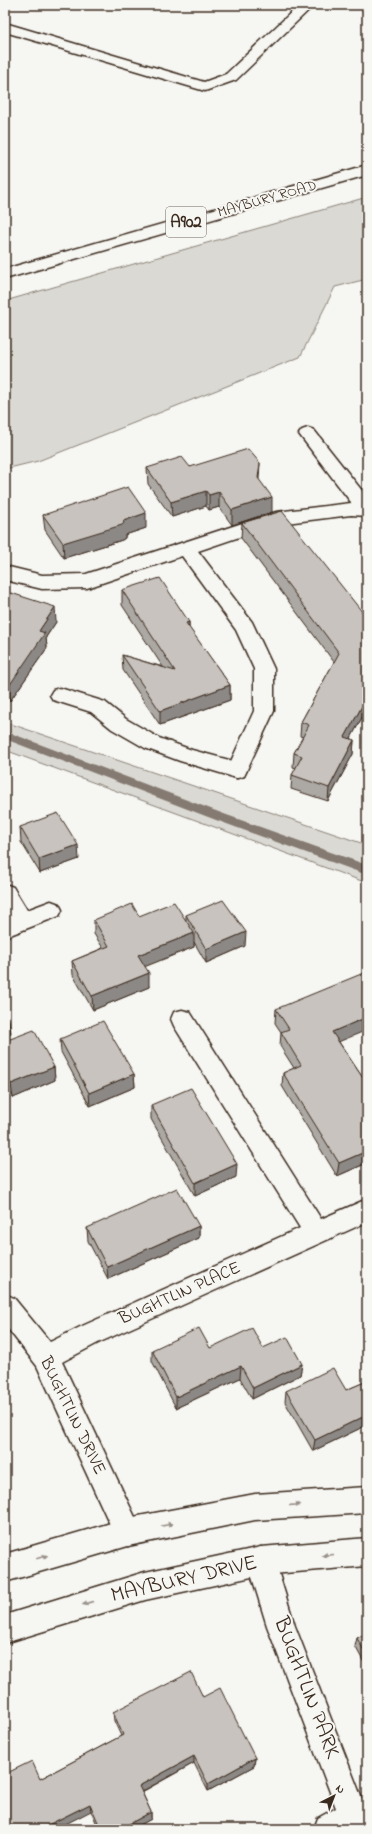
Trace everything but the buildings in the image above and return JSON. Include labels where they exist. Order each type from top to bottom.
[{"type":"street","points":[[5,27],[205,86],[231,77],[308,5]]},
{"type":"street","name":"MAYBURY ROAD","points":[[5,274],[367,170]]},
{"type":"street","points":[[308,434],[367,510]]},
{"type":"street","points":[[5,573],[42,582],[87,582],[276,518],[351,509],[367,510]]},
{"type":"street","points":[[60,695],[98,707],[119,724],[152,743],[187,756],[237,770],[264,711],[264,669],[245,627],[187,549]]},
{"type":"street","points":[[5,893],[14,924],[51,910]]},
{"type":"street","points":[[182,1019],[316,1232]]},
{"type":"street","name":"BUGHTLIN PLACE","points":[[46,1357],[89,1335],[367,1210]]},
{"type":"street","name":"BUGHTLIN DRIVE","points":[[5,1306],[46,1357],[128,1532]]},
{"type":"street","points":[[5,1568],[128,1532],[255,1507],[367,1500]]},
{"type":"street","name":"MAYBURY DRIVE","points":[[5,1629],[145,1586],[261,1561],[367,1552]]},
{"type":"street","name":"BUGHTLIN PARK","points":[[261,1561],[281,1626],[359,1821],[329,1829]]},
{"type":"shaded area","points":[[367,197],[367,279],[335,287],[300,357],[38,461],[5,469],[5,301]]},
{"type":"shaded area","points":[[5,722],[367,845],[367,883],[5,750]]},
{"type":"waterway","points":[[5,735],[220,817],[367,870]]}]
